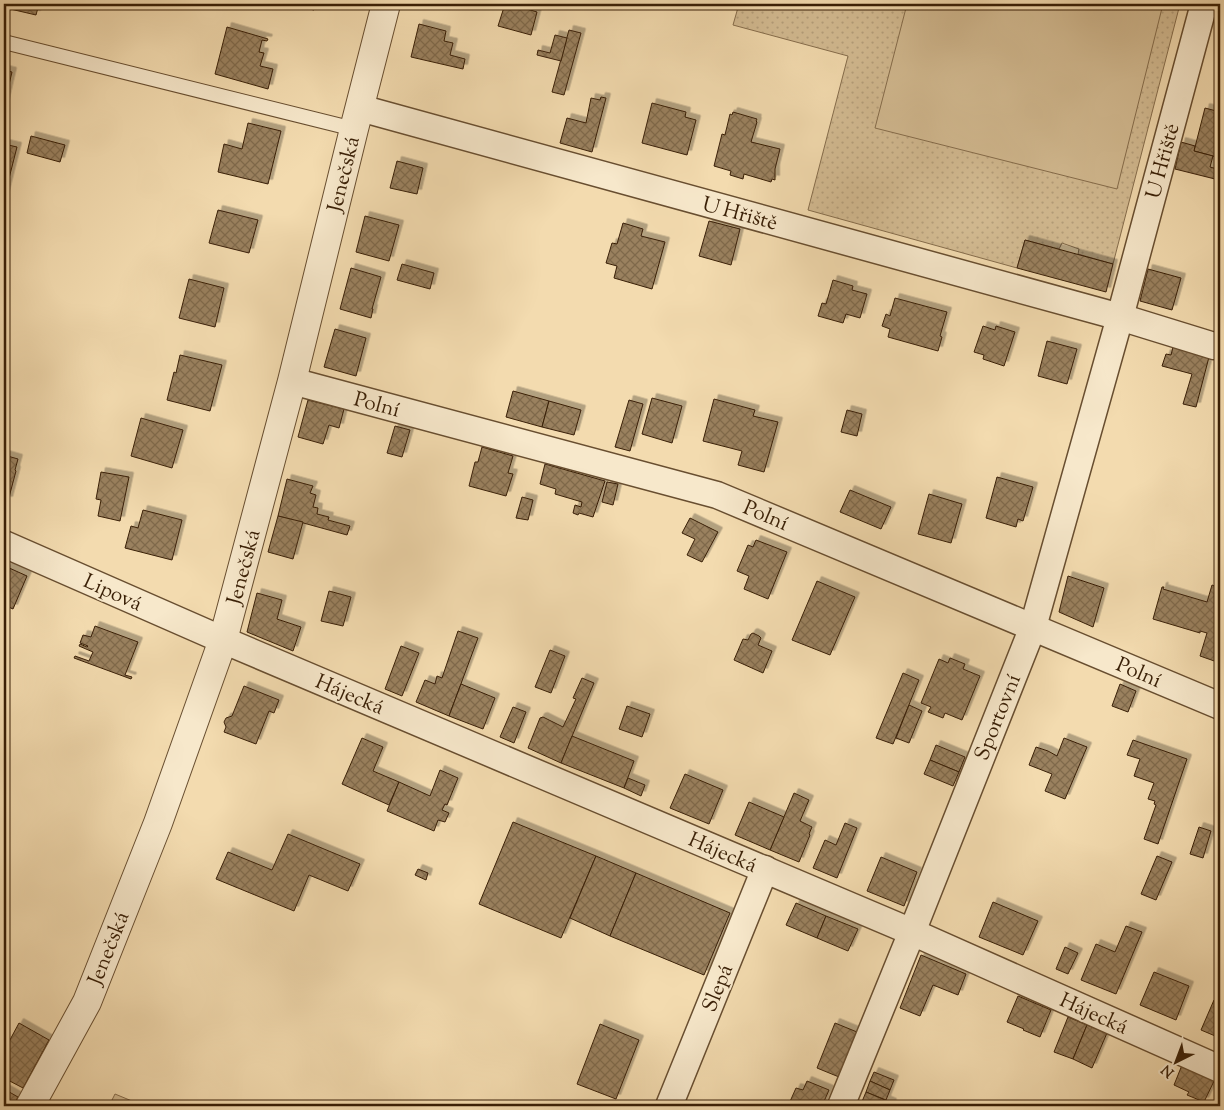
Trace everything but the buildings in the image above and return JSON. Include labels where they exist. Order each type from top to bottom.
[{"type":"street","name":"Jenečská","points":[[30,1106],[86,1002],[158,823],[223,640],[292,381],[386,4]]},
{"type":"street","name":"U Hřiště","points":[[1120,317],[1204,4]]},
{"type":"street","name":"U Hřiště","points":[[357,119],[1120,317],[1214,346]]},
{"type":"street","name":"Sportovní","points":[[841,1106],[1033,627],[1120,317]]},
{"type":"street","name":"Polní","points":[[292,381],[717,495],[1220,706]]},
{"type":"street","name":"Lipová","points":[[4,544],[223,640]]},
{"type":"street","name":"Hájecká","points":[[223,640],[912,932],[1220,1069]]},
{"type":"street","name":"Slepá","points":[[669,1106],[765,870]]},
{"type":"lane","points":[[4,42],[357,119]]},
{"type":"shaded area","points":[[739,4],[1180,4],[1113,264],[1078,254],[1079,249],[1062,243],[1059,249],[1025,240],[1017,268],[808,210],[848,56],[733,25]]},
{"type":"shaded area","points":[[907,4],[1163,4],[1117,189],[875,128]]},
{"type":"shaded area","points":[[115,1094],[144,1106],[109,1106]]}]
